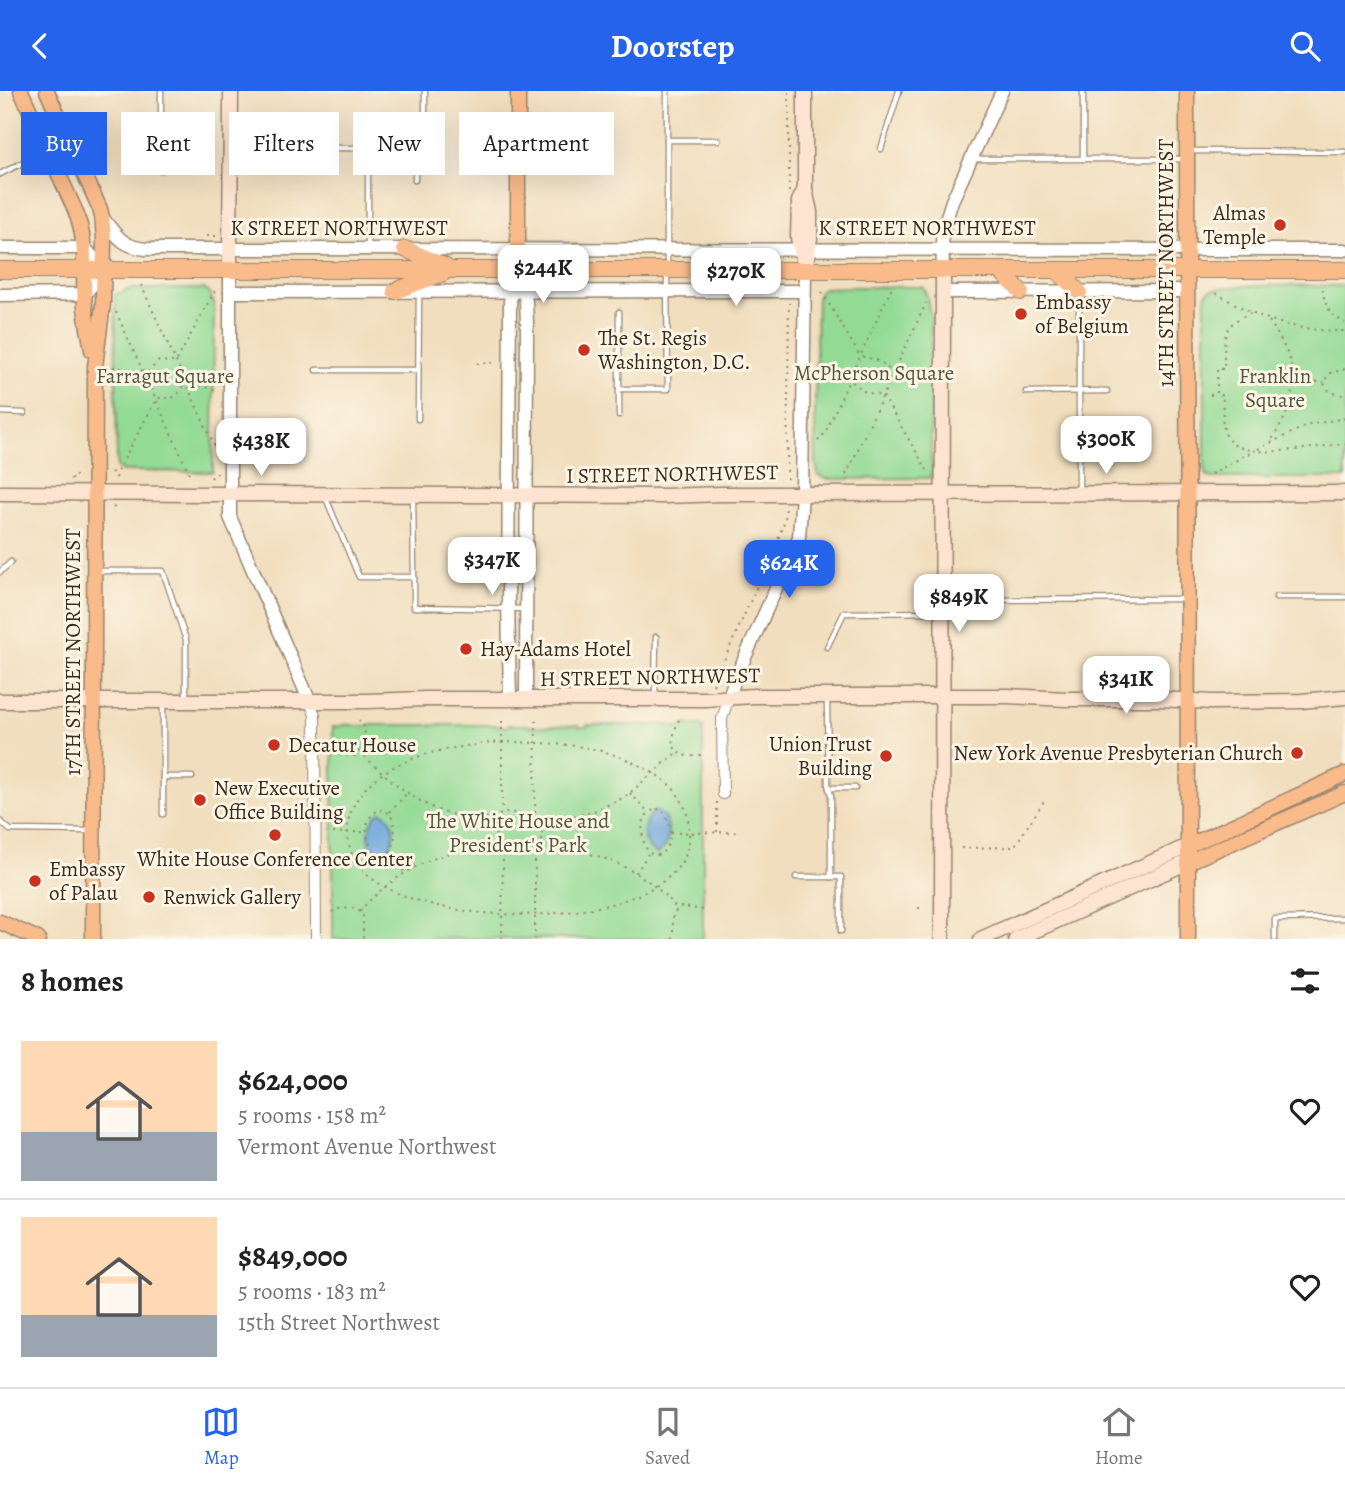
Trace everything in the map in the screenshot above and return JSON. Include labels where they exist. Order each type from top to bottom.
[{"type":"highway","points":[[405,249],[451,270]]},
{"type":"highway","name":"K STREET NORTHWEST","points":[[0,270],[1345,270]]},
{"type":"highway","points":[[395,291],[451,270]]},
{"type":"highway","points":[[1057,270],[1079,292]]},
{"type":"highway","points":[[1000,271],[1021,292]]},
{"type":"main road","name":"17TH STREET NORTHWEST","points":[[21,91],[31,112]]},
{"type":"main road","points":[[47,91],[102,217]]},
{"type":"main road","points":[[230,112],[231,91]]},
{"type":"main road","points":[[518,91],[518,270]]},
{"type":"main road","points":[[805,91],[805,189],[810,212],[810,238],[805,249],[805,270]]},
{"type":"main road","name":"14TH STREET NORTHWEST","points":[[1187,91],[1188,939]]},
{"type":"main road","name":"17TH STREET NORTHWEST","points":[[59,175],[84,239],[85,308],[95,366]]},
{"type":"main road","points":[[230,175],[230,270]]},
{"type":"main road","name":"17TH STREET NORTHWEST","points":[[93,939],[95,366],[103,304],[102,217]]},
{"type":"main road","points":[[942,939],[943,270]]},
{"type":"main road","name":"I STREET NORTHWEST","points":[[0,493],[666,496],[1345,493]]},
{"type":"main road","name":"H STREET NORTHWEST","points":[[0,701],[310,702],[827,695],[1301,701],[1345,705]]},
{"type":"main road","name":"H STREET NORTHWEST","points":[[1301,701],[1345,697]]},
{"type":"main road","points":[[981,939],[1345,774]]},
{"type":"main road","points":[[1016,939],[1345,793]]},
{"type":"main road","points":[[0,922],[37,939]]},
{"type":"street","points":[[943,270],[941,238],[947,215],[1003,91]]},
{"type":"street","name":"K STREET NORTHWEST","points":[[102,217],[120,239],[137,248],[1345,250]]},
{"type":"street","points":[[0,248],[85,248],[104,271],[85,294],[0,295]]},
{"type":"street","points":[[230,270],[223,292],[229,512],[315,716],[316,939]]},
{"type":"street","points":[[518,270],[518,291],[526,301],[527,323],[526,699]]},
{"type":"street","points":[[723,795],[722,719],[729,697],[799,537],[805,270]]},
{"type":"street","points":[[510,699],[510,301],[518,291]]},
{"type":"street","points":[[223,292],[804,291]]},
{"type":"street","points":[[943,292],[1187,291]]},
{"type":"lane","points":[[162,91],[162,112]]},
{"type":"lane","points":[[425,91],[425,112]]},
{"type":"lane","points":[[619,389],[668,389],[667,91]]},
{"type":"lane","points":[[881,149],[899,91]]},
{"type":"lane","points":[[1083,91],[1083,159]]},
{"type":"lane","points":[[667,140],[718,140]]},
{"type":"lane","points":[[972,159],[1345,152]]},
{"type":"lane","points":[[0,174],[21,164]]},
{"type":"lane","points":[[368,175],[368,249]]},
{"type":"lane","points":[[415,175],[415,180]]},
{"type":"lane","points":[[418,419],[419,291]]},
{"type":"lane","points":[[1079,292],[1079,493]]},
{"type":"lane","points":[[619,312],[619,415]]},
{"type":"lane","points":[[316,370],[418,370]]},
{"type":"lane","points":[[1026,392],[1107,391]]},
{"type":"lane","points":[[0,412],[24,413]]},
{"type":"lane","points":[[325,495],[359,577],[414,577]]},
{"type":"lane","points":[[413,495],[414,607],[526,609]]},
{"type":"lane","points":[[0,572],[11,562]]},
{"type":"lane","points":[[94,571],[163,571],[186,640],[186,701]]},
{"type":"lane","points":[[1276,597],[1345,597]]},
{"type":"lane","points":[[827,647],[844,613],[942,606],[1188,599]]},
{"type":"lane","points":[[655,699],[656,637]]},
{"type":"lane","points":[[827,695],[831,877]]},
{"type":"lane","points":[[163,701],[163,814]]},
{"type":"lane","points":[[163,776],[192,777]]},
{"type":"lane","points":[[829,788],[855,788]]},
{"type":"lane","points":[[0,821],[10,830],[93,831]]},
{"type":"lane","points":[[796,877],[841,877],[841,931]]},
{"type":"lane","points":[[1275,939],[1275,919],[1345,918]]},
{"type":"path","points":[[789,91],[789,194]]},
{"type":"path","points":[[208,236],[216,236]]},
{"type":"path","points":[[141,284],[216,449]]},
{"type":"path","points":[[818,441],[825,433],[892,288]]},
{"type":"path","points":[[1323,289],[1326,307],[1345,323]]},
{"type":"path","points":[[176,362],[214,292],[223,292]]},
{"type":"path","points":[[822,292],[860,356],[880,361],[894,372],[926,378]]},
{"type":"path","points":[[1216,293],[1268,320],[1305,329],[1345,331]]},
{"type":"path","points":[[846,475],[926,303]]},
{"type":"path","points":[[788,468],[789,305]]},
{"type":"path","points":[[114,308],[190,475]]},
{"type":"path","points":[[1210,369],[1224,369],[1224,341],[1229,326],[1236,319],[1251,313]]},
{"type":"path","points":[[1268,320],[1286,349],[1294,382],[1288,412],[1271,442]]},
{"type":"path","points":[[113,367],[143,372],[149,371],[159,361],[176,362]]},
{"type":"path","points":[[477,363],[499,363]]},
{"type":"path","points":[[1217,369],[1217,395]]},
{"type":"path","points":[[1345,369],[1330,373],[1324,379],[1327,389],[1345,395]]},
{"type":"path","points":[[819,373],[836,375],[865,392],[883,396],[927,470]]},
{"type":"path","points":[[185,382],[216,390]]},
{"type":"path","points":[[116,478],[156,400],[176,396],[185,382]]},
{"type":"path","points":[[1294,382],[1324,382]]},
{"type":"path","points":[[1210,395],[1223,395],[1224,430],[1229,440],[1238,447],[1255,450],[1301,450],[1345,444]]},
{"type":"path","points":[[1210,474],[1308,425],[1345,418]]},
{"type":"path","points":[[111,473],[115,470]]},
{"type":"path","points":[[211,478],[219,473]]},
{"type":"path","points":[[71,481],[72,477],[76,476]]},
{"type":"path","points":[[113,507],[119,509]]},
{"type":"path","points":[[713,683],[785,520]]},
{"type":"path","points":[[333,752],[355,756],[365,747],[365,728],[359,720]]},
{"type":"path","points":[[502,720],[502,813]]},
{"type":"path","points":[[535,813],[536,720]]},
{"type":"path","points":[[679,720],[672,734],[673,745],[678,753],[689,757],[705,754]]},
{"type":"path","points":[[357,865],[347,833],[350,811],[359,794],[384,774],[416,757],[440,750],[502,742],[556,743],[612,754],[635,763],[673,787],[684,804],[689,821],[690,841],[687,854],[672,877]]},
{"type":"path","points":[[359,751],[407,793],[430,807],[452,814],[496,818],[502,813],[535,813],[542,818],[562,818],[592,812],[625,797],[676,754]]},
{"type":"path","points":[[390,813],[407,793]]},
{"type":"path","points":[[630,793],[649,813]]},
{"type":"path","points":[[961,848],[1014,847],[1044,801]]},
{"type":"path","points":[[380,810],[390,813],[394,843],[389,853],[383,856],[374,853],[367,826],[375,812],[380,810]]},
{"type":"path","points":[[652,810],[662,810],[668,819],[670,833],[669,845],[665,851],[659,855],[649,853],[642,838],[642,827],[652,810]]},
{"type":"path","points":[[496,818],[496,846],[503,853],[535,853],[542,846],[542,818]]},
{"type":"path","points":[[332,833],[368,832]]},
{"type":"path","points":[[670,833],[740,832]]},
{"type":"path","points":[[359,911],[380,889],[423,863],[448,853],[480,846],[496,846]]},
{"type":"path","points":[[542,846],[577,850],[606,859],[648,880],[666,894],[677,909]]},
{"type":"path","points":[[389,853],[405,873]]},
{"type":"path","points":[[502,939],[503,853]]},
{"type":"path","points":[[535,853],[535,939]]},
{"type":"path","points":[[635,874],[649,853]]},
{"type":"path","points":[[368,880],[375,886]]},
{"type":"path","points":[[380,889],[390,896]]},
{"type":"path","points":[[673,939],[673,914],[677,909],[680,907],[706,910]]},
{"type":"path","points":[[332,912],[355,908],[363,914],[363,939]]},
{"type":"path","points":[[918,908],[923,908]]},
{"type":"path","points":[[535,922],[543,922]]},
{"type":"green space","name":"Franklin Square","points":[[1345,286],[1345,478],[1207,476],[1207,293],[1217,288],[1232,287]]},
{"type":"green space","name":"McPherson Square","points":[[923,287],[925,290],[931,316],[933,471],[930,478],[827,479],[819,476],[816,465],[815,416],[817,298],[823,288]]},
{"type":"green space","name":"Farragut Square","points":[[130,289],[204,289],[214,303],[213,472],[121,471],[117,468],[115,295]]},
{"type":"green space","name":"The White House and President's Park","points":[[687,724],[703,727],[703,939],[333,939],[333,727],[680,727]]},
{"type":"water","points":[[656,811],[667,822],[668,832],[665,847],[657,854],[647,845],[644,833],[647,820]]},
{"type":"water","points":[[380,812],[388,815],[394,830],[390,847],[381,854],[372,848],[369,837],[373,820]]},
{"type":"place","name":"Almas Temple","points":[[1280,225]]},
{"type":"place","name":"Embassy of Belgium","points":[[1021,314]]},
{"type":"place","name":"The St. Regis Washington, D.C.","points":[[584,350]]},
{"type":"place","name":"Hay-Adams Hotel","points":[[466,649]]},
{"type":"place","name":"Decatur House","points":[[274,745]]},
{"type":"place","name":"New York Avenue Presbyterian Church","points":[[1297,753]]},
{"type":"place","name":"Union Trust Building","points":[[886,756]]},
{"type":"place","name":"New Executive Office Building","points":[[200,800]]},
{"type":"place","name":"White House Conference Center","points":[[275,835]]},
{"type":"place","name":"Embassy of Palau","points":[[35,881]]},
{"type":"place","name":"Renwick Gallery","points":[[149,897]]}]
